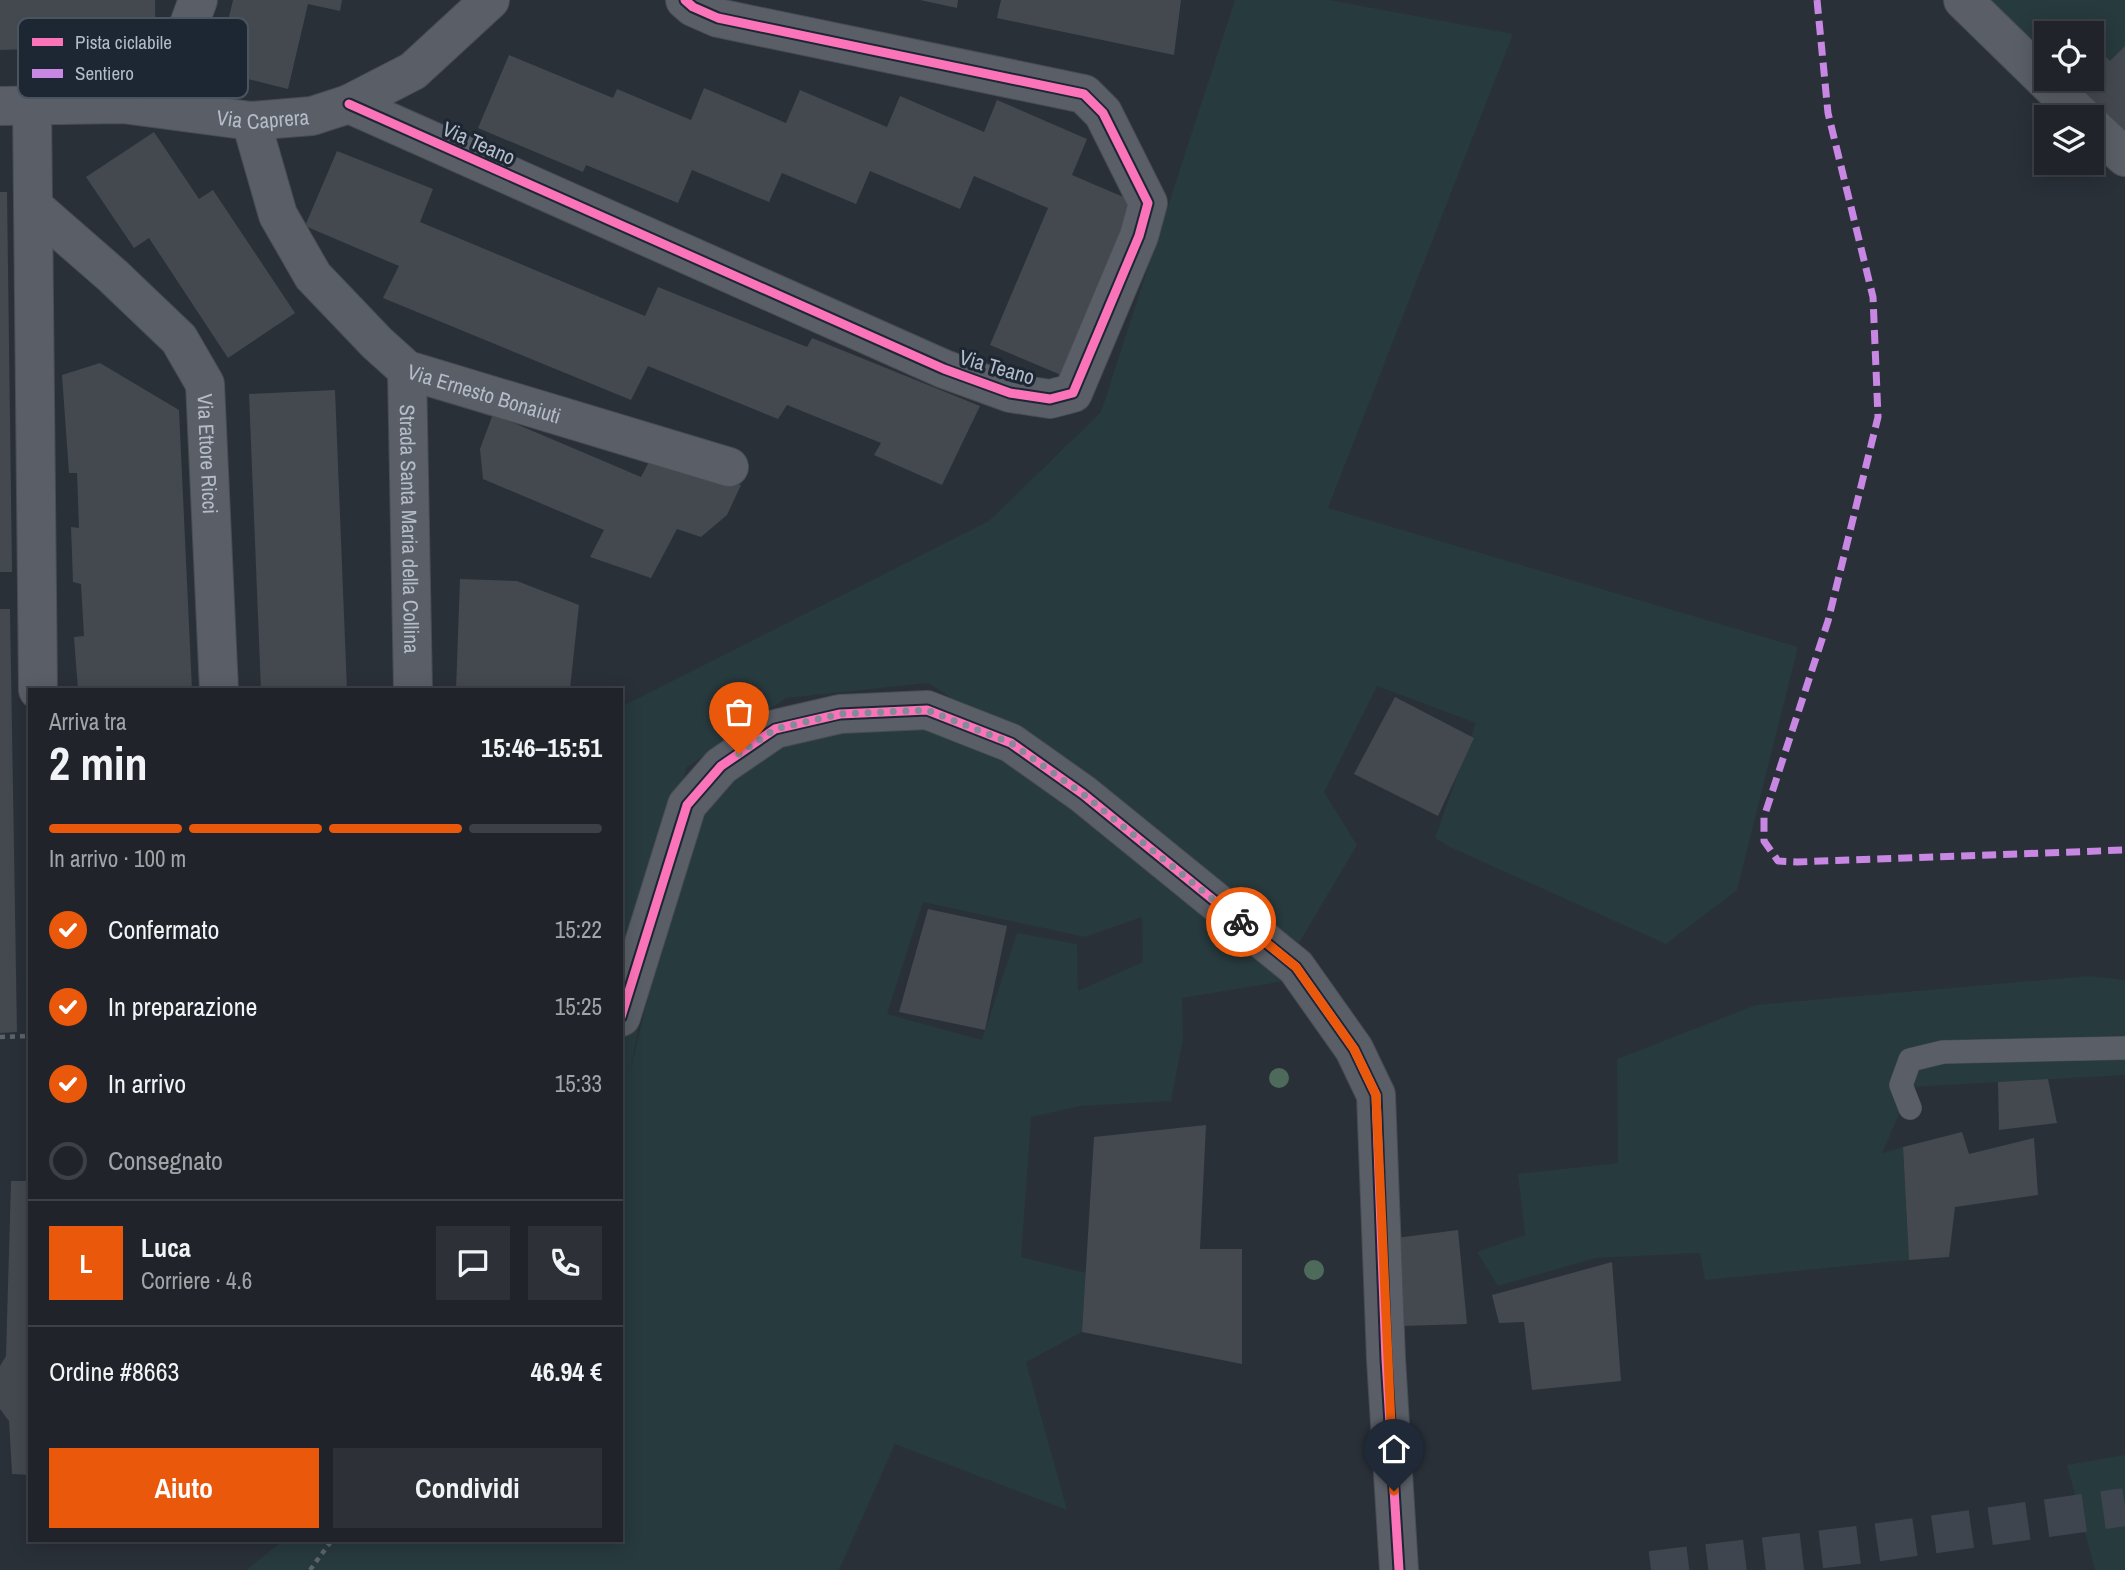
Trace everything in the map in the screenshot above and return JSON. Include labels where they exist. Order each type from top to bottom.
[{"type":"street","points":[[191,18],[198,0]]},
{"type":"street","name":"Via Caprera","points":[[16,106],[123,104],[251,121],[312,116],[349,104],[413,71],[490,0]]},
{"type":"street","name":"Via Teano","points":[[349,104],[944,369],[1010,393],[1050,399],[1073,393],[1139,236],[1148,202],[1102,113],[1084,94],[718,18],[693,7],[685,0]]},
{"type":"street","points":[[1963,0],[2071,105]]},
{"type":"street","points":[[158,108],[162,98]]},
{"type":"street","points":[[16,106],[34,207],[38,688]]},
{"type":"street","name":"Via Ernesto Bonaiuti","points":[[251,121],[278,215],[313,276],[377,343],[407,370],[729,467]]},
{"type":"street","points":[[2104,137],[2125,157]]},
{"type":"street","name":"Via Ettore Ricci","points":[[34,207],[113,276],[179,339],[205,384],[219,688]]},
{"type":"street","name":"Strada Santa Maria della Collina","points":[[407,370],[413,688]]},
{"type":"street","points":[[623,1011],[687,805],[721,766],[775,729],[840,714],[927,710],[1011,743],[1083,794],[1296,967],[1354,1049],[1376,1095],[1399,1570]]},
{"type":"lane","points":[[1910,1108],[1900,1085],[1910,1060],[1943,1052],[2125,1048]]},
{"type":"path","points":[[0,1037],[28,1036]]},
{"type":"path","points":[[310,1570],[331,1542]]},
{"type":"green space","points":[[1235,0],[1329,0],[1513,34],[1328,508],[1798,647],[1737,890],[1666,944],[1450,847],[1435,838],[1476,723],[1377,686],[1324,792],[1357,845],[1299,943],[1086,783],[928,683],[786,698],[686,768],[630,1073],[665,925],[695,819],[775,729],[927,710],[1011,743],[1291,980],[1182,998],[1183,1038],[1171,1101],[1080,1106],[1031,1117],[1021,1257],[1086,1273],[1082,1332],[1026,1362],[1067,1510],[895,1444],[839,1570],[246,1570],[281,1542],[623,1542],[623,706],[989,521],[1101,412]],"holes":[[[923,902],[1085,937],[1142,917],[1143,962],[1078,991],[1077,944],[1017,933],[982,1040],[887,1014]]]},
{"type":"green space","points":[[1963,0],[2125,0],[2125,157],[2104,137],[2104,105],[2071,105],[2057,91],[2104,91],[2104,21],[2034,21],[2034,69]]},
{"type":"green space","points":[[2089,976],[2125,980],[2125,1075],[1911,1087],[1882,1153],[1903,1147],[1909,1260],[1705,1280],[1700,1253],[1596,1258],[1498,1286],[1477,1252],[1525,1235],[1518,1174],[1618,1163],[1617,1059],[1756,1005]]},
{"type":"green space","points":[[2125,1455],[2125,1570],[2095,1570],[2067,1465]]},
{"type":"building","points":[[0,0],[155,0],[155,18],[18,18],[18,49],[0,50]]},
{"type":"building","points":[[233,0],[342,0],[340,11],[308,4],[288,89],[248,79],[248,18],[229,18]]},
{"type":"building","points":[[920,0],[958,0],[957,8]]},
{"type":"building","points":[[1001,0],[1181,0],[1174,55],[997,18]]},
{"type":"building","points":[[2125,46],[2125,129],[2120,134],[2104,118],[2104,105],[2091,105],[2077,91],[2104,91],[2104,55],[2110,61]]},
{"type":"building","points":[[509,55],[613,98],[617,89],[691,120],[704,88],[786,123],[800,90],[887,127],[900,96],[984,132],[997,100],[1087,139],[1072,175],[1135,202],[1061,375],[990,345],[1048,208],[974,176],[960,209],[870,171],[856,204],[782,173],[769,202],[692,170],[678,203],[586,165],[583,172],[478,128]]},
{"type":"building","points":[[154,132],[199,199],[213,190],[295,313],[228,358],[149,238],[134,248],[86,177]]},
{"type":"building","points":[[337,151],[433,189],[420,222],[645,316],[658,287],[807,347],[812,338],[980,406],[942,485],[874,455],[881,443],[787,405],[778,419],[648,366],[631,400],[383,298],[399,266],[305,226]]},
{"type":"building","points":[[0,192],[7,192],[12,572],[0,572]]},
{"type":"building","points":[[100,363],[179,410],[192,688],[78,688],[74,637],[84,636],[81,584],[73,582],[71,527],[79,528],[77,473],[69,473],[62,375]]},
{"type":"building","points":[[335,390],[347,688],[261,688],[249,394]]},
{"type":"building","points":[[493,414],[641,477],[652,456],[741,485],[727,515],[701,537],[677,529],[651,578],[590,557],[604,530],[483,479],[480,449]]},
{"type":"building","points":[[460,579],[517,581],[579,605],[570,688],[456,688]]},
{"type":"building","points":[[0,609],[10,609],[17,1032],[0,1033]]},
{"type":"building","points":[[1395,697],[1474,738],[1438,816],[1354,774]]},
{"type":"building","points":[[928,909],[1007,926],[985,1030],[899,1012]]},
{"type":"building","points":[[2048,1079],[2057,1123],[1999,1130],[1998,1082]]},
{"type":"building","points":[[1206,1125],[1200,1249],[1242,1249],[1242,1364],[1082,1332],[1094,1137]]},
{"type":"building","points":[[1962,1132],[1969,1154],[2034,1138],[2038,1195],[1955,1207],[1949,1257],[1909,1260],[1903,1147]]},
{"type":"building","points":[[11,1181],[28,1181],[28,1475],[12,1474],[9,1421],[0,1409],[0,1366],[6,1356]]},
{"type":"building","points":[[1458,1230],[1467,1324],[1401,1326],[1396,1238]]},
{"type":"building","points":[[1612,1262],[1621,1381],[1532,1390],[1524,1322],[1499,1323],[1492,1295]]},
{"type":"tunnel","points":[[1651,1570],[1866,1544],[2125,1507]]},
{"type":"marked path","points":[[1817,0],[1828,113],[1873,297],[1878,417],[1828,621],[1764,817],[1764,841],[1778,861],[1797,862],[2125,850]]},
{"type":"cycle path","points":[[349,104],[944,369],[1010,393],[1050,399],[1073,393],[1139,236],[1148,203],[1103,113],[1084,94],[718,18],[693,7],[685,0]]},
{"type":"cycle path","points":[[623,1011],[687,805],[721,766],[775,729],[840,714],[927,710],[1011,743],[1083,794],[1296,967],[1354,1049],[1376,1095],[1386,1359],[1399,1570]]},
{"type":"way so far","points":[[739,754],[775,729],[840,714],[927,710],[1011,743],[1083,794],[1241,922]]},
{"type":"route","points":[[1241,922],[1296,967],[1354,1049],[1376,1095],[1394,1491]]}]
